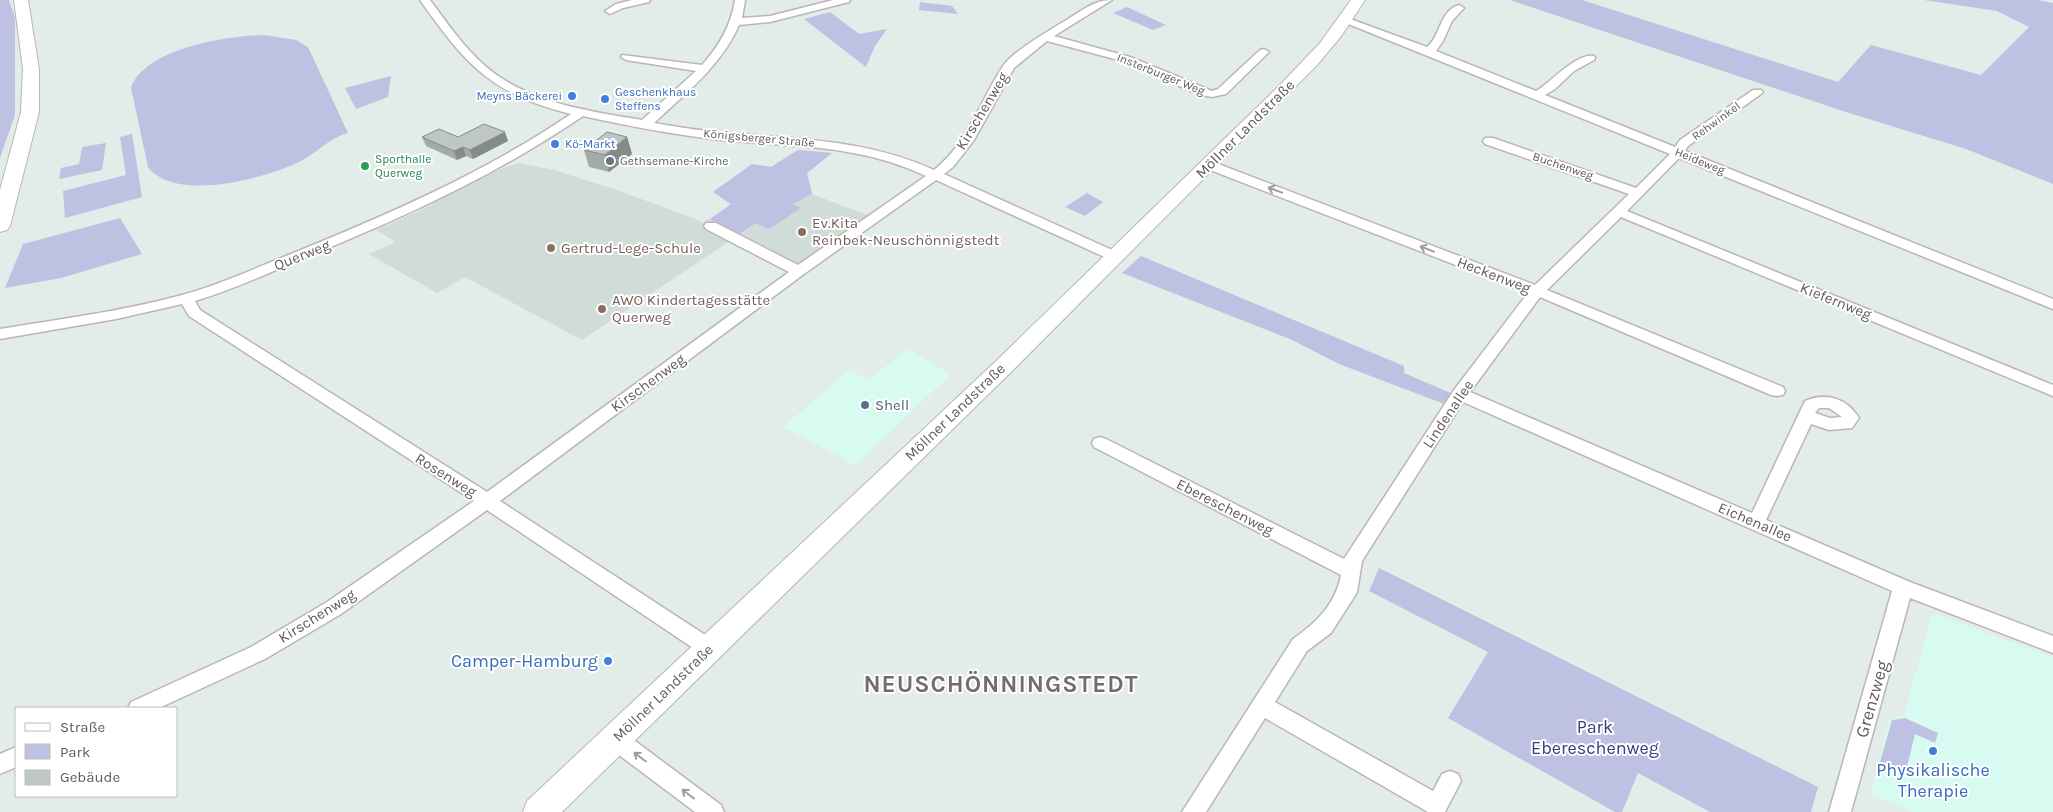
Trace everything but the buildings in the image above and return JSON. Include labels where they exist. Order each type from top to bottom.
[{"type":"main road","points":[[0,226],[30,112],[31,69],[21,0]]},
{"type":"main road","name":"Möllner Landstraße","points":[[539,812],[1116,256],[1303,72],[1346,22],[1358,0]]},
{"type":"street","name":"Königsberger Straße","points":[[425,0],[472,61],[493,78],[527,95],[580,113],[718,136],[855,148],[910,164],[986,200],[1116,256]]},
{"type":"street","points":[[610,11],[620,6],[646,0]]},
{"type":"street","points":[[646,124],[704,69],[724,43],[736,22],[740,0]]},
{"type":"street","points":[[736,22],[770,19],[845,0]]},
{"type":"street","name":"Kirschenweg","points":[[140,707],[258,652],[334,608],[487,501],[799,271],[936,175],[949,164],[968,140],[1009,66],[1045,37],[1108,0]]},
{"type":"street","points":[[1428,51],[1434,48],[1448,20],[1459,8]]},
{"type":"street","name":"Heideweg","points":[[1346,22],[1428,51],[2053,304]]},
{"type":"street","name":"Insterburger Weg","points":[[1045,37],[1126,59],[1204,93],[1212,94],[1222,92],[1264,52]]},
{"type":"street","points":[[626,57],[704,69]]},
{"type":"street","points":[[1537,95],[1551,87],[1570,69],[1590,58]]},
{"type":"street","name":"Rehwinkel","points":[[1677,152],[1684,143],[1757,92]]},
{"type":"street","name":"Querweg","points":[[0,334],[148,308],[187,299],[383,222],[447,192],[512,157],[580,113]]},
{"type":"street","name":"Buchenweg","points":[[1489,141],[1638,193]]},
{"type":"street","name":"Lindenallee","points":[[1193,812],[1300,644],[1324,627],[1347,592],[1353,560],[1460,394],[1537,291],[1669,163],[1677,152]]},
{"type":"street","name":"Heckenweg","points":[[1209,165],[1537,291],[1777,391]]},
{"type":"street","name":"Kiefernweg","points":[[1619,212],[2053,391]]},
{"type":"street","points":[[711,226],[799,271]]},
{"type":"street","name":"Rosenweg","points":[[187,299],[194,313],[487,501],[709,648]]},
{"type":"street","name":"Eichenallee","points":[[1460,394],[1903,587],[2053,644]]},
{"type":"street","points":[[1756,523],[1806,416]]},
{"type":"street","name":"Ebereschenweg","points":[[1100,443],[1350,570]]},
{"type":"street","name":"Grenzweg","points":[[1840,812],[1903,587]]},
{"type":"street","points":[[1262,705],[1437,805],[1450,781]]},
{"type":"street","points":[[615,739],[713,812]]},
{"type":"street","points":[[0,764],[15,757]]},
{"type":"shaded area","points":[[798,150],[832,153],[807,173],[812,194],[872,217],[799,268],[704,220],[710,219],[731,205],[713,192],[752,164],[771,167]]},
{"type":"shaded area","name":"Gertrud-Lege-Schule","points":[[519,163],[554,170],[617,190],[698,220],[734,238],[582,340],[465,277],[437,293],[369,254],[396,242],[376,230],[417,212],[495,171]]},
{"type":"shaded area","name":"Shell","points":[[908,348],[950,375],[855,465],[783,427],[849,370],[869,380]]},
{"type":"shaded area","points":[[1932,615],[1938,615],[2053,657],[2053,812],[1911,812],[1871,794],[1889,719],[1904,715]]},
{"type":"green space","points":[[0,0],[9,0],[15,18],[15,115],[0,158]]},
{"type":"green space","points":[[1510,0],[1582,0],[1838,82],[1871,45],[1981,75],[2029,27],[1997,11],[1924,0],[2037,0],[2053,3],[2053,184],[1966,149],[1849,113]]},
{"type":"green space","points":[[920,2],[952,6],[958,14],[919,10]]},
{"type":"green space","points":[[1127,7],[1166,25],[1153,30],[1113,13]]},
{"type":"green space","points":[[830,12],[859,34],[887,29],[875,46],[866,67],[804,19]]},
{"type":"green space","points":[[264,35],[296,40],[308,47],[348,133],[335,138],[299,162],[265,175],[221,184],[199,185],[178,184],[161,178],[148,167],[131,88],[139,74],[153,63],[189,47],[230,38]]},
{"type":"green space","points":[[391,76],[388,97],[356,109],[345,88]]},
{"type":"green space","points":[[132,134],[142,197],[65,218],[63,191],[126,175],[120,137]]},
{"type":"green space","points":[[106,143],[102,170],[59,179],[61,168],[79,164],[82,147]]},
{"type":"green space","points":[[798,150],[832,153],[807,173],[812,194],[793,204],[801,208],[769,229],[756,223],[739,234],[710,219],[731,204],[713,192],[752,164],[771,167]]},
{"type":"green space","points":[[1087,193],[1103,202],[1085,216],[1065,207]]},
{"type":"green space","points":[[120,218],[142,254],[61,278],[5,288],[23,244]]},
{"type":"green space","points":[[1141,256],[1404,366],[1404,373],[1453,394],[1447,405],[1339,364],[1292,340],[1122,273]]},
{"type":"green space","name":"Park Ebereschenweg","points":[[1379,568],[1818,787],[1811,812],[1710,812],[1638,773],[1622,812],[1615,812],[1448,718],[1488,652],[1369,591]]},
{"type":"green space","points":[[1905,718],[1938,733],[1935,743],[1915,734],[1905,775],[1880,762],[1892,720]]},
{"type":"place","name":"Meyns Bäckerei","points":[[572,96]]},
{"type":"place","name":"Geschenkhaus Steffens","points":[[605,99]]},
{"type":"place","name":"Kö-Markt","points":[[555,144]]},
{"type":"place","name":"Gethsemane-Kirche","points":[[610,161]]},
{"type":"place","name":"Sporthalle Querweg","points":[[365,166]]},
{"type":"place","name":"Ev.Kita Reinbek-Neuschönnigstedt","points":[[802,232]]},
{"type":"place","name":"Gertrud-Lege-Schule","points":[[551,248]]},
{"type":"place","name":"AWO Kindertagesstätte Querweg","points":[[602,309]]},
{"type":"place","name":"Shell","points":[[865,405]]},
{"type":"place","name":"Camper-Hamburg","points":[[608,661]]},
{"type":"place","name":"Physikalische Therapie","points":[[1933,751]]},
{"type":"district","name":"NEUSCHÖNNINGSTEDT","points":[[1001,684]]}]
